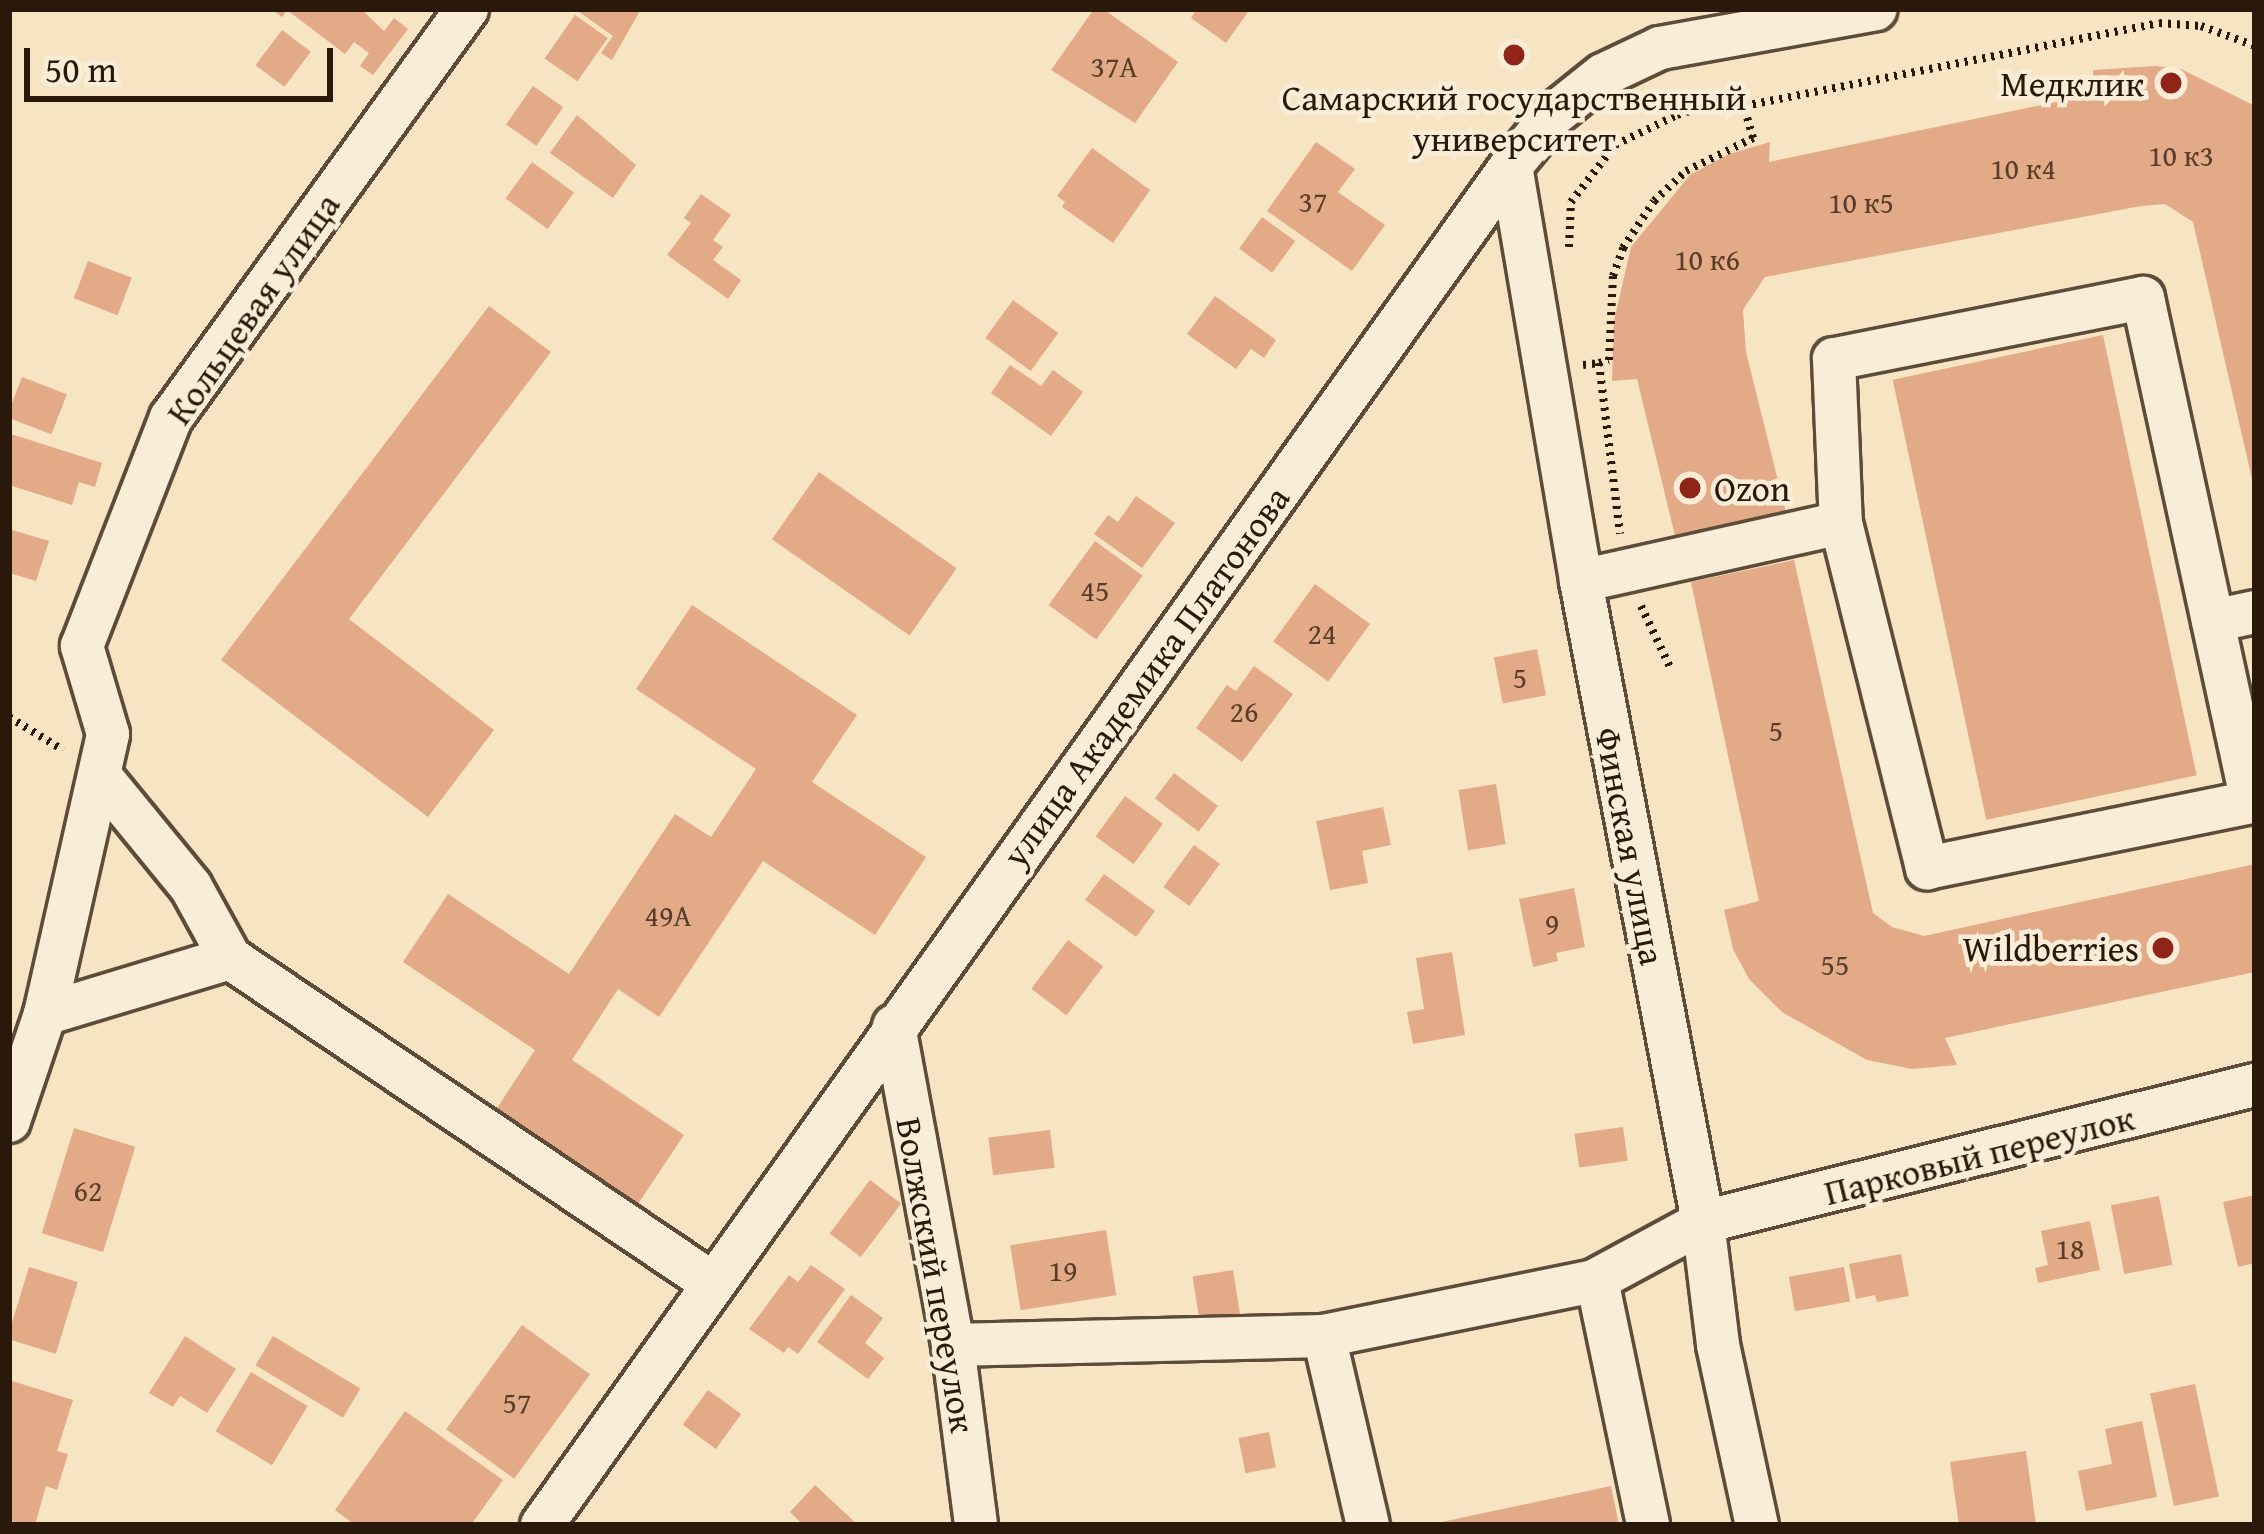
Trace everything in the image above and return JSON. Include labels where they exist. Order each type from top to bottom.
[{"type":"street","name":"Кольцевая улица","points":[[9,1120],[45,1014],[108,734],[82,646],[171,418],[467,9]]},
{"type":"street","name":"улица Академика Платонова","points":[[542,1525],[1510,166],[1570,102],[1658,28],[1876,9]]},
{"type":"street","name":"Финская улица","points":[[1510,166],[1581,581],[1703,1222],[1718,1345],[1757,1525]]},
{"type":"street","points":[[2144,298],[2252,802],[1927,868],[1841,523],[1834,358],[2144,298]]},
{"type":"street","points":[[1581,581],[1841,523]]},
{"type":"street","points":[[2213,621],[2255,612]]},
{"type":"street","points":[[101,777],[191,887],[230,958],[712,1283]]},
{"type":"street","points":[[45,1014],[230,958]]},
{"type":"street","name":"Волжский переулок","points":[[894,1026],[953,1345],[976,1525]]},
{"type":"street","name":"Парковый переулок","points":[[953,1345],[1324,1336],[1597,1280],[1703,1222],[2255,1085]]},
{"type":"street","points":[[1597,1280],[1648,1525]]},
{"type":"street","points":[[1324,1336],[1368,1525]]},
{"type":"path","points":[[1744,106],[2159,23],[2201,26],[2255,46]]},
{"type":"path","points":[[1569,268],[1571,202],[1615,145],[1739,96],[1753,138],[1686,170],[1654,202],[1623,248],[1613,276],[1610,361],[1580,365],[1576,346]]},
{"type":"path","points":[[1599,363],[1625,573],[1670,667]]},
{"type":"path","points":[[9,717],[101,777]]},
{"type":"building","points":[[271,9],[361,9],[384,31],[394,18],[408,29],[373,75],[360,66],[369,53],[354,42],[345,54],[287,10],[282,17]]},
{"type":"building","points":[[575,9],[641,9],[612,60],[601,53],[613,36]]},
{"type":"building","points":[[1094,9],[1103,9],[1178,62],[1135,123],[1051,70]]},
{"type":"building","points":[[1197,9],[1250,9],[1226,43],[1191,18]]},
{"type":"building","points":[[575,15],[608,38],[577,81],[545,58]]},
{"type":"building","points":[[282,30],[311,52],[284,87],[256,65]]},
{"type":"building","points":[[2181,69],[2255,106],[2255,492],[2193,222],[2165,204],[2141,206],[1765,277],[1743,310],[1746,352],[1788,521],[1678,548],[1637,379],[1612,381],[1614,321],[1631,247],[1690,175],[1729,154],[1770,142],[1769,162],[2094,94],[2093,70]]},
{"type":"building","points":[[533,86],[563,107],[536,146],[506,125]]},
{"type":"building","points":[[577,115],[636,165],[613,198],[550,153]]},
{"type":"building","points":[[1316,142],[1355,169],[1338,192],[1385,225],[1352,271],[1267,211]]},
{"type":"building","points":[[1092,148],[1150,190],[1113,243],[1062,207],[1065,202],[1057,196]]},
{"type":"building","points":[[532,162],[574,193],[548,229],[506,198]]},
{"type":"building","points":[[701,194],[731,215],[713,240],[723,247],[713,260],[741,280],[728,299],[667,255],[691,223],[684,218]]},
{"type":"building","points":[[1262,217],[1295,241],[1272,273],[1239,249]]},
{"type":"building","points":[[88,261],[132,278],[118,315],[74,298]]},
{"type":"building","points":[[1215,296],[1276,340],[1264,358],[1251,349],[1236,369],[1187,334]]},
{"type":"building","points":[[1013,300],[1058,333],[1031,371],[985,338]]},
{"type":"building","points":[[489,306],[551,352],[349,619],[494,730],[428,817],[221,660]]},
{"type":"building","points":[[2103,335],[2197,775],[1986,820],[1893,380]]},
{"type":"building","points":[[1010,365],[1041,386],[1053,370],[1083,392],[1051,436],[991,393]]},
{"type":"building","points":[[22,377],[67,394],[51,434],[9,418]]},
{"type":"building","points":[[11,434],[102,463],[95,487],[79,482],[72,505],[9,485]]},
{"type":"building","points":[[819,472],[957,568],[910,636],[772,539]]},
{"type":"building","points":[[1136,496],[1175,523],[1142,568],[1094,534],[1108,515],[1118,522]]},
{"type":"building","points":[[9,529],[49,541],[36,581],[9,573]]},
{"type":"building","points":[[1095,541],[1143,576],[1096,640],[1049,605]]},
{"type":"building","points":[[1794,560],[1873,913],[1892,927],[1924,936],[2255,864],[2255,972],[1945,1038],[1957,1065],[1912,1069],[1867,1060],[1782,1012],[1749,979],[1733,949],[1724,910],[1759,901],[1691,582]]},
{"type":"building","points":[[1315,584],[1370,624],[1328,681],[1273,641]]},
{"type":"building","points":[[692,605],[857,715],[812,782],[926,857],[875,935],[763,861],[659,1017],[618,989],[572,1060],[684,1135],[630,1216],[488,1122],[535,1050],[403,962],[448,894],[569,974],[675,814],[711,837],[756,769],[636,689]]},
{"type":"building","points":[[1537,649],[1546,695],[1503,704],[1494,657]]},
{"type":"building","points":[[1254,666],[1293,694],[1242,762],[1196,728],[1227,685],[1236,691]]},
{"type":"building","points":[[1174,773],[1218,806],[1199,832],[1155,799]]},
{"type":"building","points":[[1496,784],[1506,844],[1468,850],[1458,790]]},
{"type":"building","points":[[1125,796],[1163,824],[1134,864],[1096,836]]},
{"type":"building","points":[[1383,807],[1391,845],[1362,851],[1368,883],[1330,890],[1316,821]]},
{"type":"building","points":[[1194,845],[1220,864],[1189,906],[1163,887]]},
{"type":"building","points":[[1104,874],[1155,911],[1136,937],[1085,900]]},
{"type":"building","points":[[1574,888],[1585,947],[1556,953],[1558,961],[1533,967],[1519,899]]},
{"type":"building","points":[[1068,940],[1103,966],[1066,1015],[1031,989]]},
{"type":"building","points":[[1452,952],[1465,1035],[1413,1044],[1407,1012],[1424,1009],[1416,958]]},
{"type":"building","points":[[1623,1127],[1628,1161],[1579,1167],[1574,1134]]},
{"type":"building","points":[[74,1128],[135,1147],[103,1252],[42,1233]]},
{"type":"building","points":[[1050,1130],[1055,1168],[993,1175],[988,1138]]},
{"type":"building","points":[[870,1180],[901,1203],[861,1257],[830,1234]]},
{"type":"building","points":[[2255,1195],[2255,1263],[2238,1267],[2223,1202]]},
{"type":"building","points":[[2159,1196],[2172,1265],[2124,1274],[2111,1205]]},
{"type":"building","points":[[2090,1221],[2100,1270],[2038,1283],[2035,1268],[2048,1265],[2041,1231]]},
{"type":"building","points":[[1106,1230],[1116,1295],[1021,1310],[1010,1245]]},
{"type":"building","points":[[1901,1254],[1909,1296],[1877,1302],[1875,1295],[1856,1299],[1849,1264]]},
{"type":"building","points":[[811,1265],[845,1289],[798,1354],[788,1347],[784,1353],[749,1329],[789,1275],[798,1282]]},
{"type":"building","points":[[29,1267],[78,1282],[56,1354],[9,1339]]},
{"type":"building","points":[[1844,1267],[1850,1301],[1795,1311],[1789,1277]]},
{"type":"building","points":[[1233,1270],[1240,1316],[1200,1323],[1193,1276]]},
{"type":"building","points":[[851,1295],[883,1318],[865,1343],[884,1358],[868,1379],[817,1342]]},
{"type":"building","points":[[522,1325],[590,1374],[514,1479],[446,1429]]},
{"type":"building","points":[[185,1336],[236,1369],[207,1413],[180,1396],[173,1407],[149,1393]]},
{"type":"building","points":[[273,1336],[360,1389],[343,1418],[255,1365]]},
{"type":"building","points":[[251,1372],[308,1406],[272,1465],[215,1431]]},
{"type":"building","points":[[9,1380],[73,1400],[57,1451],[68,1454],[57,1490],[46,1486],[35,1525],[9,1521]]},
{"type":"building","points":[[2195,1384],[2219,1496],[2174,1506],[2150,1394]]},
{"type":"building","points":[[708,1390],[741,1414],[716,1449],[683,1425]]},
{"type":"building","points":[[405,1411],[503,1480],[471,1525],[355,1525],[335,1510]]},
{"type":"building","points":[[2142,1421],[2157,1497],[2086,1511],[2078,1471],[2112,1464],[2105,1429]]},
{"type":"building","points":[[1269,1432],[1276,1467],[1245,1473],[1239,1438]]},
{"type":"building","points":[[2026,1451],[2036,1525],[1959,1525],[1950,1462]]},
{"type":"building","points":[[815,1485],[858,1525],[803,1525],[790,1512]]},
{"type":"building","points":[[1611,1486],[1619,1525],[1437,1525],[1437,1523]]},
{"type":"place","name":"Самарский государственный университет","points":[[1514,55]]},
{"type":"place","name":"Медклик","points":[[2171,83]]},
{"type":"place","name":"Ozon","points":[[1690,488]]},
{"type":"place","name":"Wildberries","points":[[2163,948]]}]
